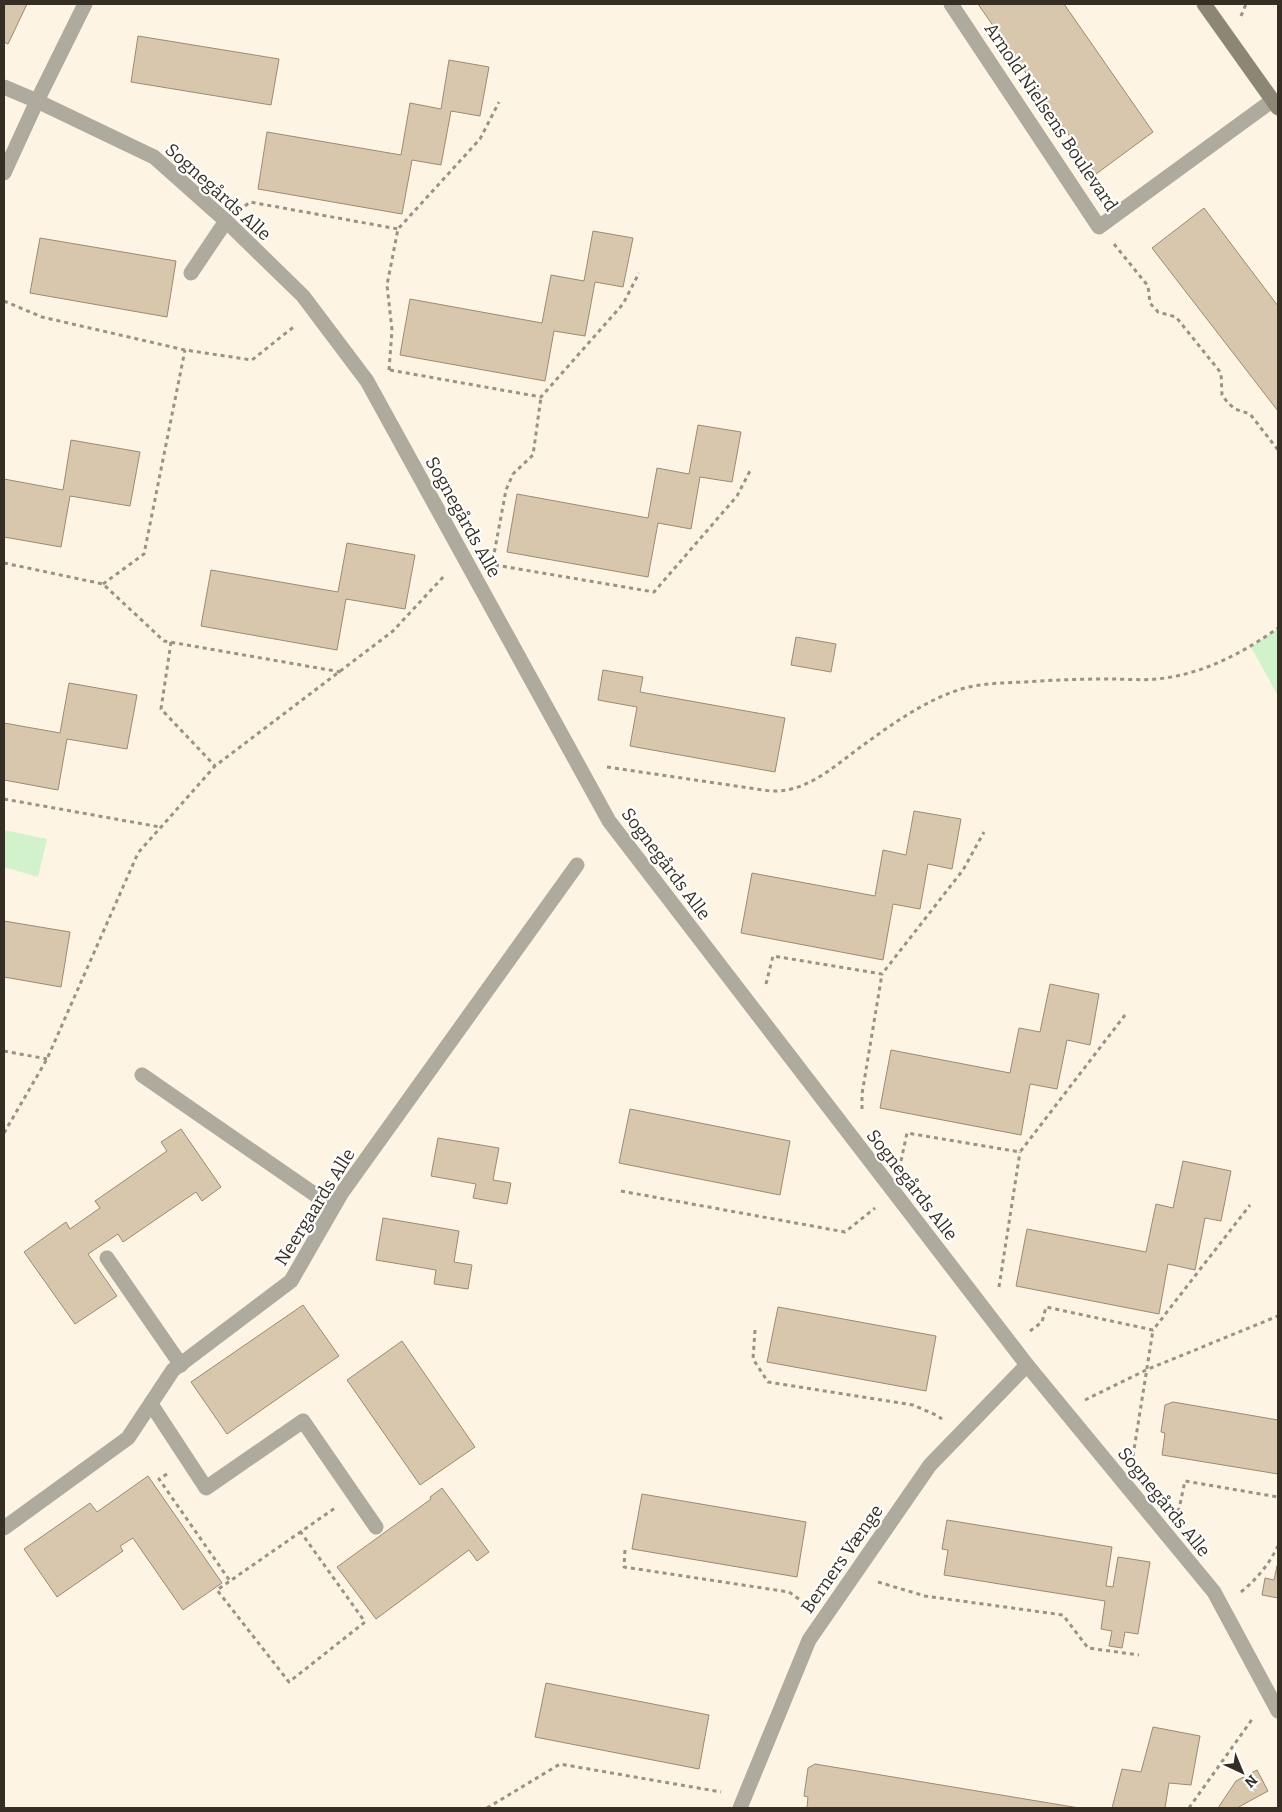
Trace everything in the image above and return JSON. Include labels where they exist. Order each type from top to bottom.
[{"type":"street","points":[[4,173],[37,100],[85,4]]},
{"type":"street","name":"Arnold Nielsens Boulevard","points":[[951,4],[1099,227],[1275,104],[1204,4]]},
{"type":"street","name":"Sognegårds Alle","points":[[4,87],[37,100],[154,157],[226,220],[303,296],[370,386],[609,821],[1012,1346],[1214,1592],[1278,1711]]},
{"type":"street","points":[[191,274],[226,220]]},
{"type":"street","name":"Neergaards Alle","points":[[4,1528],[128,1438],[173,1370],[291,1281],[333,1207],[352,1178],[577,865]]},
{"type":"street","points":[[142,1075],[333,1207]]},
{"type":"street","points":[[108,1258],[181,1365]]},
{"type":"street","name":"Berners Vænge","points":[[742,1802],[809,1640],[930,1465],[1027,1365]]},
{"type":"street","points":[[151,1404],[206,1488],[303,1421],[376,1527]]},
{"type":"path","points":[[370,386],[390,370],[392,330],[386,285],[398,229],[480,139],[499,102]]},
{"type":"path","points":[[226,220],[250,202],[398,229]]},
{"type":"path","points":[[1099,227],[1148,286],[1150,303],[1158,312],[1176,317],[1222,373],[1220,387],[1222,395],[1228,403],[1235,409],[1250,414],[1278,450]]},
{"type":"path","points":[[495,565],[494,554],[506,490],[513,474],[533,455],[541,397],[623,304],[640,273]]},
{"type":"path","points":[[4,302],[42,317],[185,350],[252,360],[314,311]]},
{"type":"path","points":[[103,584],[144,554],[185,350]]},
{"type":"path","points":[[390,370],[541,397]]},
{"type":"path","points":[[473,575],[495,565],[654,592],[737,496],[750,469]]},
{"type":"path","points":[[4,1133],[47,1059],[138,852],[215,766],[393,631],[463,557]]},
{"type":"path","points":[[4,563],[103,584],[164,641],[341,672]]},
{"type":"path","points":[[576,762],[784,792],[811,783],[905,716],[946,695],[961,690],[984,684],[1077,679],[1162,679],[1211,666],[1236,654],[1278,628]]},
{"type":"path","points":[[171,642],[161,710],[215,766]]},
{"type":"path","points":[[4,799],[161,827]]},
{"type":"path","points":[[848,1132],[863,1109],[862,1094],[882,974],[963,870],[984,832]]},
{"type":"path","points":[[752,1008],[762,1000],[773,956],[882,974]]},
{"type":"path","points":[[983,1307],[992,1301],[998,1290],[1020,1152],[1125,1016]]},
{"type":"path","points":[[4,1051],[47,1059]]},
{"type":"path","points":[[621,1191],[845,1232],[872,1212],[891,1188],[899,1168],[907,1133],[1020,1152]]},
{"type":"path","points":[[1129,1489],[1153,1330],[1250,1205]]},
{"type":"path","points":[[1012,1346],[1042,1322],[1046,1307],[1153,1330]]},
{"type":"path","points":[[1064,1410],[1146,1370],[1278,1316]]},
{"type":"path","points":[[755,1330],[753,1359],[768,1382],[913,1405],[936,1415],[960,1433]]},
{"type":"path","points":[[188,1460],[159,1479],[230,1581]]},
{"type":"path","points":[[1160,1526],[1179,1510],[1185,1481],[1278,1497]]},
{"type":"path","points":[[300,1531],[365,1622],[289,1682],[217,1590],[300,1531],[355,1496]]},
{"type":"path","points":[[1222,1607],[1253,1582],[1271,1560],[1278,1546]]},
{"type":"path","points":[[625,1550],[624,1567],[789,1592],[825,1617]]},
{"type":"path","points":[[852,1576],[925,1596],[1063,1615],[1088,1648],[1139,1655]]},
{"type":"path","points":[[1189,1808],[1270,1695]]},
{"type":"path","points":[[487,1808],[560,1764],[742,1802]]},
{"type":"green space","points":[[1278,628],[1278,696],[1251,647]]},
{"type":"green space","points":[[4,830],[47,839],[38,877],[4,867]]},
{"type":"building","points":[[4,4],[27,4],[8,44],[4,42]]},
{"type":"building","points":[[978,4],[1064,4],[1153,132],[1096,174]]},
{"type":"building","points":[[138,36],[279,59],[271,105],[131,82]]},
{"type":"building","points":[[449,60],[489,67],[480,116],[451,111],[441,165],[412,160],[402,214],[258,189],[267,132],[401,155],[410,103],[441,109]]},
{"type":"building","points":[[1204,208],[1278,306],[1278,411],[1152,248]]},
{"type":"building","points":[[593,231],[633,238],[623,287],[595,282],[585,336],[554,331],[545,381],[400,355],[410,299],[542,323],[551,275],[584,281]]},
{"type":"building","points":[[40,238],[176,261],[167,317],[30,293]]},
{"type":"building","points":[[698,425],[741,432],[732,482],[700,477],[691,529],[658,523],[648,577],[507,552],[517,494],[648,518],[657,468],[689,474]]},
{"type":"building","points":[[71,440],[140,452],[130,506],[70,496],[61,547],[4,537],[4,479],[63,490]]},
{"type":"building","points":[[347,543],[415,555],[405,609],[346,599],[337,650],[201,626],[211,570],[338,592]]},
{"type":"building","points":[[796,637],[836,644],[831,672],[791,665]]},
{"type":"building","points":[[603,670],[643,677],[640,692],[785,718],[775,772],[630,746],[637,707],[598,700]]},
{"type":"building","points":[[69,683],[137,695],[127,749],[67,739],[58,790],[4,780],[4,723],[60,733]]},
{"type":"building","points":[[914,811],[961,819],[952,869],[928,864],[920,909],[893,904],[883,960],[741,933],[752,873],[875,896],[883,850],[906,855]]},
{"type":"building","points":[[4,921],[70,932],[61,987],[4,977]]},
{"type":"building","points":[[1050,984],[1099,994],[1090,1045],[1067,1040],[1057,1089],[1030,1084],[1021,1135],[880,1108],[891,1050],[1010,1073],[1019,1028],[1040,1032]]},
{"type":"building","points":[[630,1109],[790,1141],[780,1195],[619,1163]]},
{"type":"building","points":[[181,1129],[221,1187],[202,1201],[196,1192],[123,1242],[118,1234],[88,1254],[117,1296],[75,1324],[24,1252],[66,1222],[70,1229],[100,1208],[95,1201],[167,1151],[161,1142]]},
{"type":"building","points":[[438,1138],[499,1148],[493,1180],[511,1183],[507,1204],[473,1198],[476,1184],[431,1176]]},
{"type":"building","points":[[1183,1161],[1231,1171],[1221,1221],[1205,1218],[1195,1270],[1168,1264],[1159,1314],[1016,1286],[1027,1229],[1146,1252],[1156,1204],[1173,1208]]},
{"type":"building","points":[[383,1218],[459,1231],[454,1262],[472,1265],[468,1289],[434,1284],[436,1270],[376,1260]]},
{"type":"building","points":[[303,1305],[339,1356],[227,1434],[191,1382]]},
{"type":"building","points":[[778,1307],[936,1336],[926,1391],[767,1362]]},
{"type":"building","points":[[402,1341],[475,1447],[420,1485],[347,1380]]},
{"type":"building","points":[[1173,1402],[1278,1420],[1278,1474],[1162,1455],[1165,1433],[1161,1432],[1165,1405]]},
{"type":"building","points":[[148,1476],[222,1583],[183,1610],[133,1538],[120,1546],[123,1551],[57,1597],[24,1549],[90,1503],[97,1512]]},
{"type":"building","points":[[442,1488],[489,1552],[477,1561],[469,1550],[376,1619],[337,1567],[431,1499],[430,1497]]},
{"type":"building","points":[[642,1494],[806,1522],[797,1577],[632,1549]]},
{"type":"building","points":[[947,1520],[1112,1547],[1106,1586],[1113,1587],[1118,1557],[1150,1562],[1138,1634],[1125,1632],[1122,1648],[1109,1646],[1112,1631],[1101,1629],[1105,1601],[944,1575],[948,1550],[942,1549]]},
{"type":"building","points":[[1277,1566],[1278,1598],[1262,1595],[1265,1578],[1274,1580]]},
{"type":"building","points":[[546,1683],[709,1715],[699,1769],[535,1737]]},
{"type":"building","points":[[1153,1727],[1200,1736],[1191,1785],[1169,1783],[1165,1808],[1112,1808],[1122,1769],[1141,1772]]},
{"type":"building","points":[[815,1764],[1079,1808],[807,1808],[808,1797],[804,1796],[808,1768]]},
{"type":"building","points":[[1257,1770],[1268,1791],[1237,1808],[1218,1808],[1236,1781]]}]
